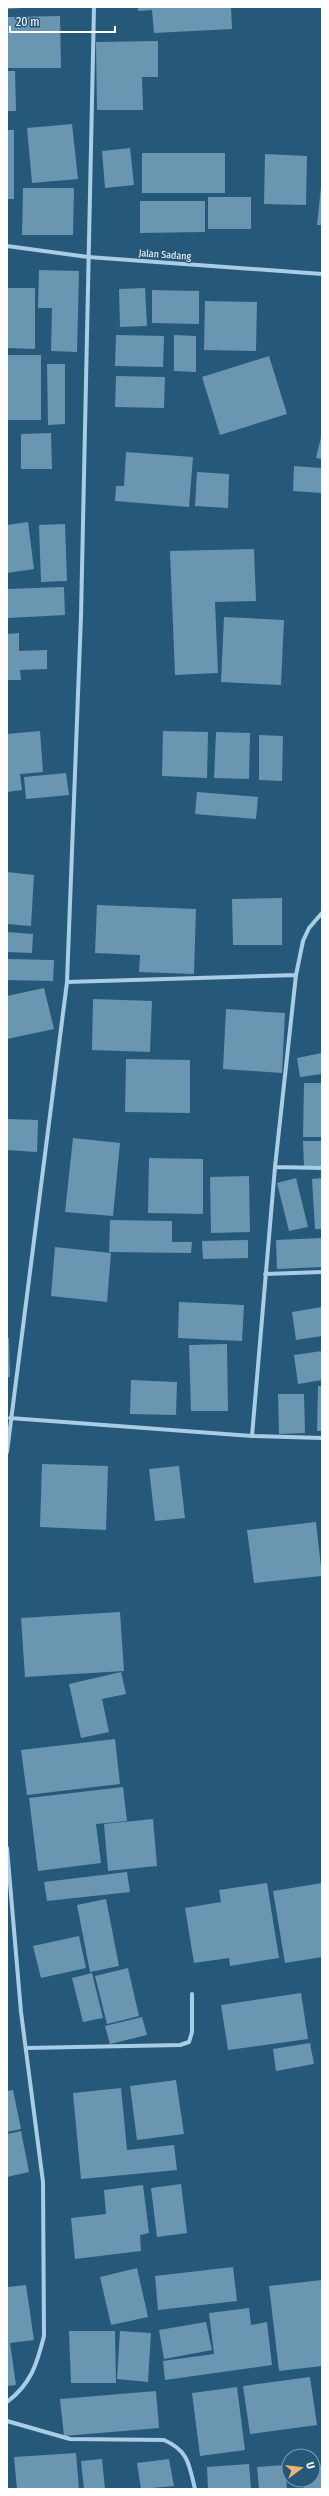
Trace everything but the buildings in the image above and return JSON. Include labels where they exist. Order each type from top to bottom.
[{"type":"street","points":[[7,1452],[10,1418],[67,982],[80,624],[94,7]]},
{"type":"street","name":"Jalan Sadang","points":[[7,246],[88,257],[322,274]]},
{"type":"street","points":[[252,1436],[275,1168],[296,975],[303,941],[309,928],[322,912]]},
{"type":"street","points":[[67,982],[296,975]]},
{"type":"street","points":[[275,1168],[322,1168]]},
{"type":"street","points":[[265,1274],[322,1272]]},
{"type":"street","points":[[10,1418],[252,1436],[322,1438]]},
{"type":"street","points":[[7,1848],[26,2048],[43,2182],[44,2336],[38,2361],[22,2391],[7,2402]]},
{"type":"street","points":[[26,2048],[166,2046],[189,2042],[192,2032],[192,1994]]},
{"type":"street","points":[[7,2421],[70,2439],[164,2440],[176,2445],[185,2454],[195,2489]]}]
